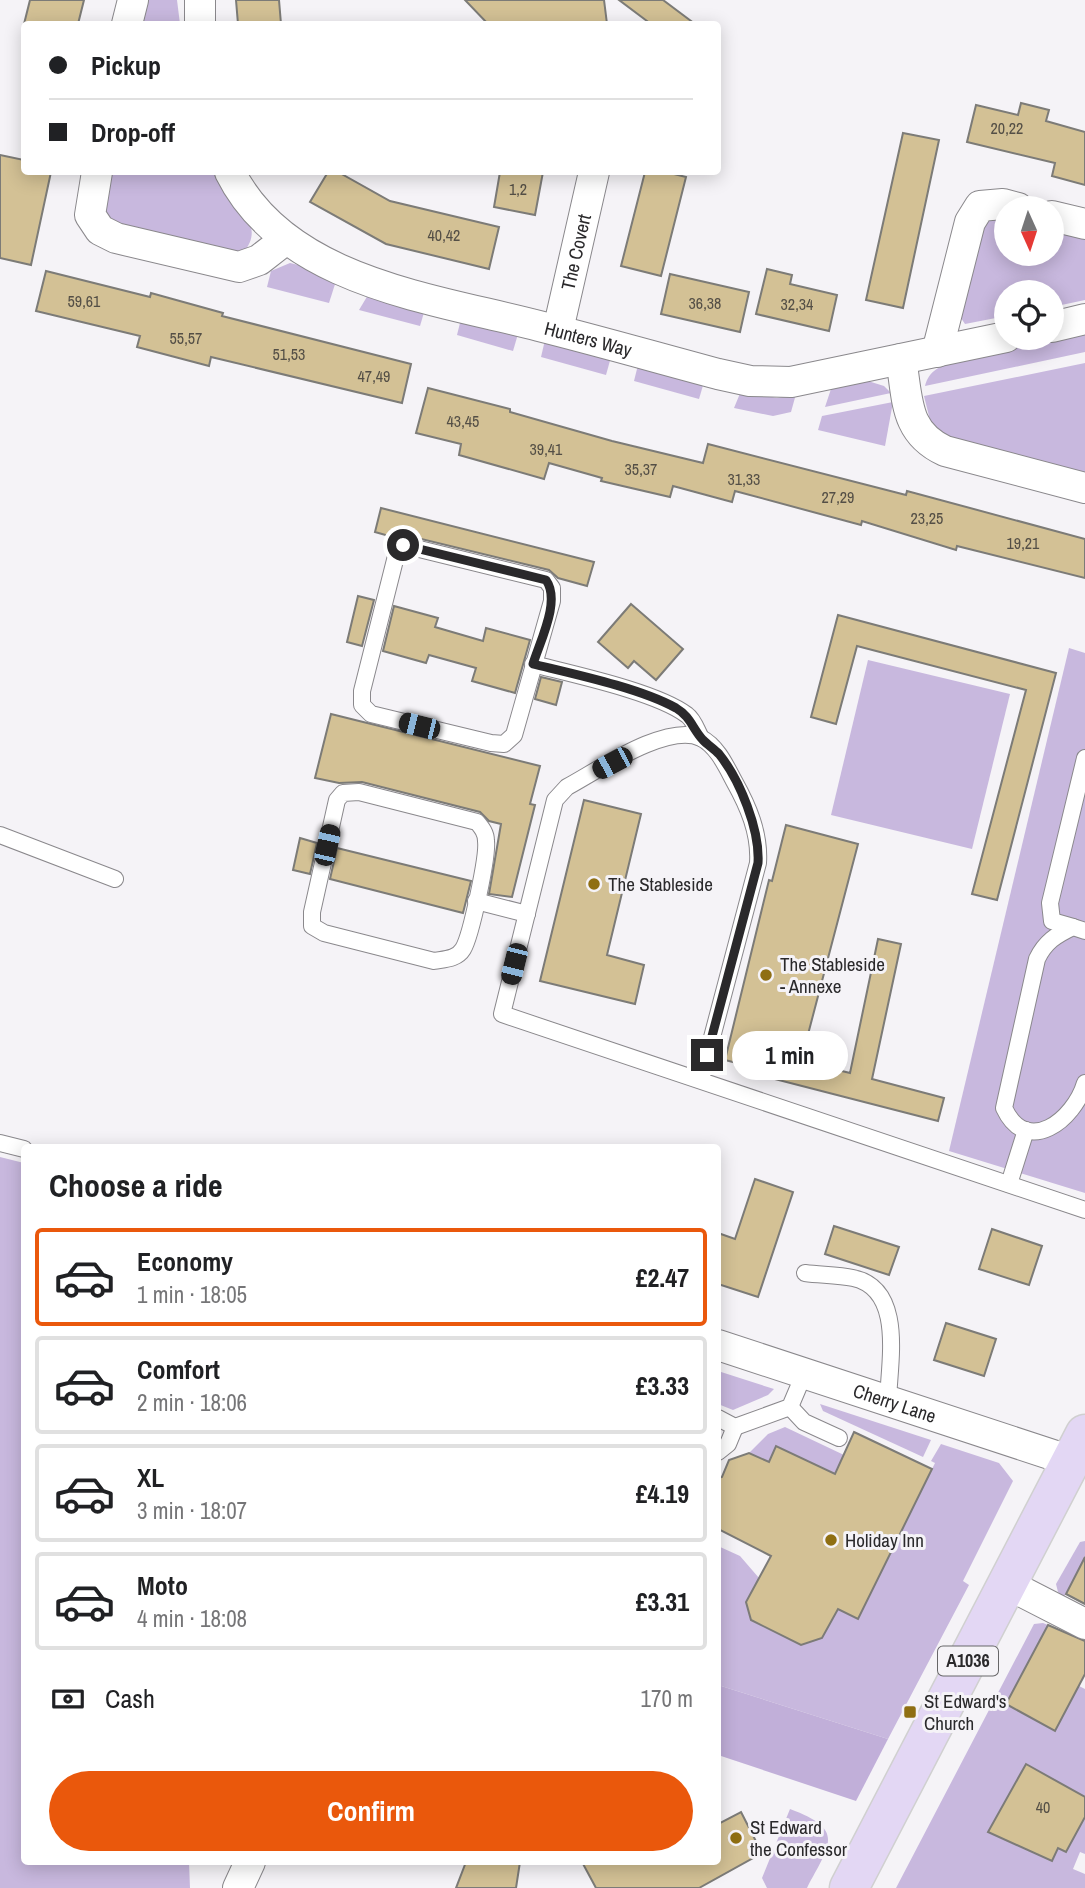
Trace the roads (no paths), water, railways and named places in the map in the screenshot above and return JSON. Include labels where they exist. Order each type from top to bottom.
[{"type":"main road","name":"A1036","points":[[849,1888],[1078,1448]]},
{"type":"street","points":[[128,21],[133,0]]},
{"type":"street","points":[[200,0],[200,21]]},
{"type":"street","points":[[97,175],[90,215],[100,230],[116,237],[239,267],[259,260],[286,239]]},
{"type":"street","name":"Hunters Way","points":[[232,175],[261,216],[286,239],[339,269],[399,290],[718,374],[771,383],[994,340]]},
{"type":"street","name":"The Covert","points":[[558,330],[593,175]]},
{"type":"street","points":[[937,352],[970,222],[980,206],[994,205]]},
{"type":"street","points":[[1064,219],[1085,225]]},
{"type":"street","points":[[1064,324],[1085,319]]},
{"type":"street","points":[[901,359],[911,418],[916,431],[928,443],[945,451],[1085,488]]},
{"type":"street","name":"Cherry Lane","points":[[721,1346],[888,1401],[1078,1448]]},
{"type":"street","points":[[1009,1585],[1085,1624]]},
{"type":"street","points":[[238,1888],[249,1865]]},
{"type":"lane","points":[[403,545],[546,580],[552,588],[552,601],[533,664],[514,735],[504,744],[371,714],[362,705],[362,691],[396,556],[403,545]]},
{"type":"lane","points":[[533,664],[596,680],[673,707],[690,717],[701,738],[719,754],[746,803],[759,844],[758,863],[701,1079]]},
{"type":"lane","points":[[701,738],[679,735],[658,739],[567,787],[555,800],[502,1014],[1085,1210]]},
{"type":"lane","points":[[1079,929],[1052,921],[1050,903],[1085,758]]},
{"type":"lane","points":[[359,792],[477,822],[484,831],[487,843],[476,901],[463,949],[453,958],[434,961],[324,933],[312,926],[312,912],[337,800],[344,793],[359,792]]},
{"type":"lane","points":[[0,835],[116,879]]},
{"type":"lane","points":[[476,901],[527,914]]},
{"type":"lane","points":[[1079,929],[1055,935],[1043,946],[1034,971],[1004,1108],[1015,1124],[1027,1130],[1042,1130],[1061,1124],[1080,1100],[1085,1083]]},
{"type":"lane","points":[[1009,1184],[1027,1130]]},
{"type":"lane","points":[[0,1143],[21,1148]]},
{"type":"lane","points":[[804,1273],[855,1278],[874,1288],[886,1304],[891,1333],[888,1401]]},
{"type":"lane","points":[[721,1420],[735,1427],[790,1408],[804,1374]]},
{"type":"lane","points":[[790,1408],[804,1422],[839,1438]]},
{"type":"lane","points":[[721,1450],[728,1444],[735,1427]]},
{"type":"place","name":"The Stableside","points":[[594,884]]},
{"type":"place","name":"The Stableside - Annexe","points":[[766,975]]},
{"type":"place","name":"Holiday Inn","points":[[831,1540]]},
{"type":"place","name":"St Edward's Church","points":[[910,1712]]},
{"type":"place","name":"St Edward the Confessor","points":[[736,1838]]}]
